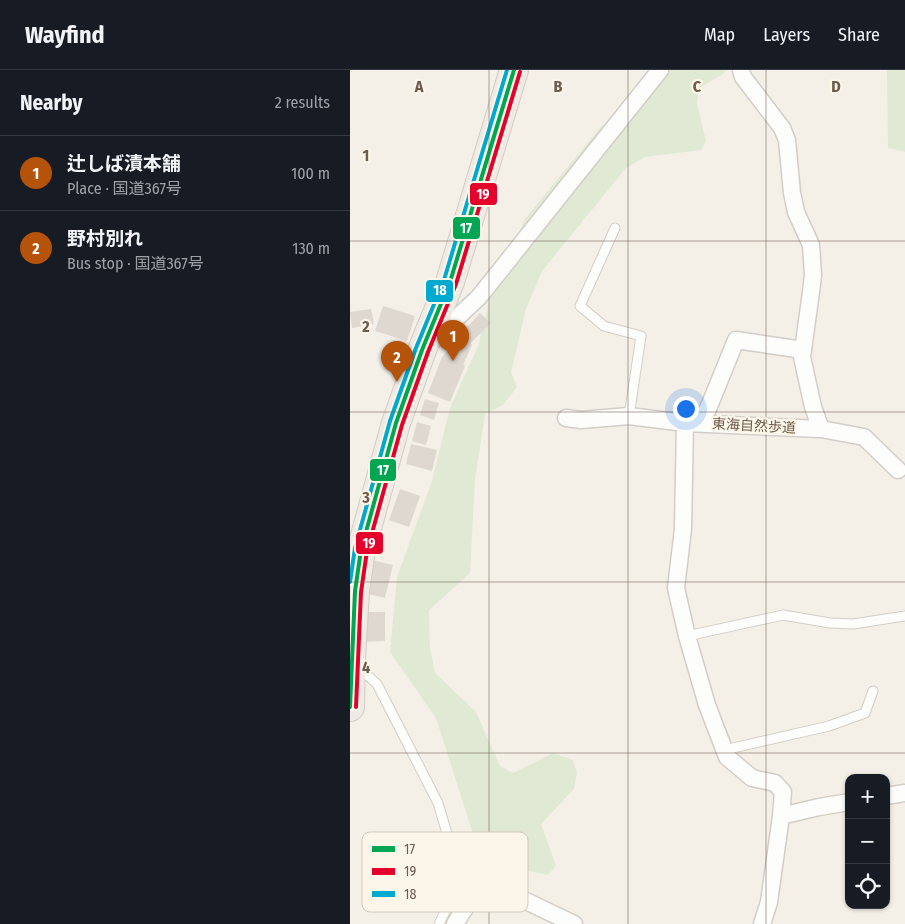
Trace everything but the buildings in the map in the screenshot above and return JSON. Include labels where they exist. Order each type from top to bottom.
[{"type":"highway","points":[[350,707],[355,591],[361,550],[396,423],[422,350],[450,282],[514,70]]},
{"type":"street","points":[[422,350],[479,298],[660,70]]},
{"type":"street","points":[[741,70],[743,76],[782,128],[787,140],[796,212],[811,245],[812,284],[803,350],[804,368],[821,429]]},
{"type":"street","points":[[450,282],[453,290],[463,298],[479,298]]},
{"type":"street","points":[[762,924],[768,902],[783,792],[775,783],[752,778],[727,756],[707,705],[687,636],[676,588],[692,423],[708,409],[736,340],[803,350]]},
{"type":"street","name":"東海自然歩道","points":[[566,418],[581,420],[629,416],[692,423],[821,429],[864,437],[898,470]]},
{"type":"street","points":[[890,795],[905,793]]},
{"type":"street","points":[[781,816],[819,806],[845,803]]},
{"type":"street","points":[[528,902],[574,924]]},
{"type":"street","points":[[455,924],[463,912]]},
{"type":"lane","points":[[615,228],[580,306],[604,326],[641,336],[629,416]]},
{"type":"lane","points":[[687,636],[783,615],[830,623],[853,624],[905,616]]},
{"type":"lane","points":[[351,659],[377,684],[438,803],[447,832]]},
{"type":"lane","points":[[724,750],[829,726],[865,712],[873,691]]},
{"type":"lane","points":[[439,924],[445,912]]},
{"type":"green space","points":[[660,70],[726,70],[723,74],[699,88],[697,104],[706,141],[701,150],[645,157],[626,168],[542,271],[526,309],[511,372],[517,387],[503,405],[485,414],[475,480],[470,573],[429,610],[430,647],[435,673],[476,712],[500,766],[513,773],[553,753],[573,760],[577,773],[574,789],[541,824],[556,866],[548,875],[528,871],[528,832],[472,832],[436,718],[390,652],[397,577],[432,481],[450,408],[478,346],[489,302],[525,219],[599,129]]},
{"type":"green space","points":[[887,70],[905,70],[905,152],[888,148]]},
{"type":"transit line","name":"18","points":[[350,582],[355,548],[390,421],[416,348],[444,280],[507,70]]},
{"type":"transit line","name":"17","points":[[350,707],[355,591],[361,550],[396,423],[422,350],[450,282],[514,70]]},
{"type":"transit line","name":"19","points":[[356,707],[361,592],[367,551],[402,425],[428,352],[456,284],[520,72]]},
{"type":"place","name":"辻しば漬本舗","points":[[453,361]]},
{"type":"place","name":"野村別れ","points":[[397,382]]}]
